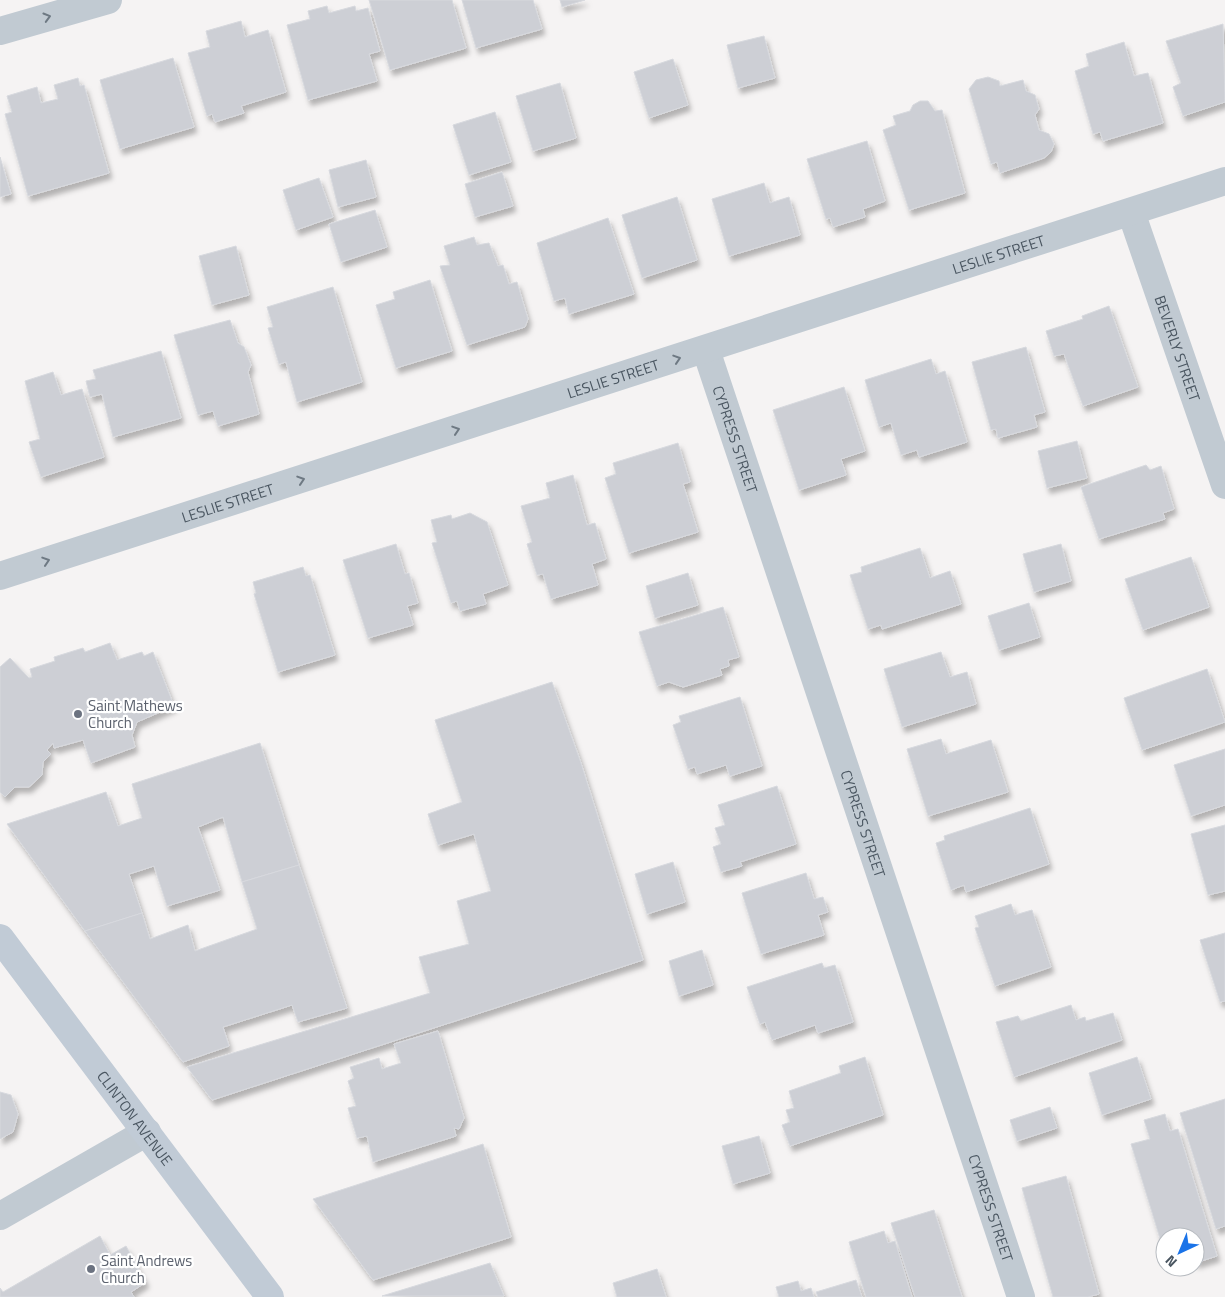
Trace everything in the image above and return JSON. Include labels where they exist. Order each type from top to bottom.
[{"type":"main road","name":"CLINTON AVENUE","points":[[0,938],[270,1297]]},
{"type":"street","points":[[0,31],[108,0]]},
{"type":"street","name":"LESLIE STREET","points":[[0,576],[706,350],[1225,181]]},
{"type":"street","name":"BEVERLY STREET","points":[[1131,212],[1225,485]]},
{"type":"street","name":"CYPRESS STREET","points":[[706,350],[1021,1297]]},
{"type":"street","points":[[0,1216],[147,1132]]},
{"type":"building","points":[[369,0],[452,0],[466,48],[390,70]]},
{"type":"building","points":[[462,0],[533,0],[542,29],[476,48]]},
{"type":"building","points":[[560,0],[585,0],[562,7]]},
{"type":"building","points":[[327,6],[329,13],[355,6],[356,11],[368,8],[380,51],[369,54],[377,81],[308,100],[287,25],[310,19],[308,11]]},
{"type":"building","points":[[241,21],[245,37],[268,30],[286,92],[241,106],[244,113],[215,122],[212,114],[207,116],[188,53],[210,47],[206,31]]},
{"type":"building","points":[[1223,24],[1225,102],[1183,116],[1173,87],[1181,83],[1166,41]]},
{"type":"building","points":[[764,36],[775,78],[738,88],[727,45]]},
{"type":"building","points":[[1124,42],[1134,76],[1148,73],[1163,123],[1103,141],[1100,132],[1093,134],[1075,71],[1089,66],[1086,54]]},
{"type":"building","points":[[173,58],[194,127],[120,149],[100,80]]},
{"type":"building","points":[[673,59],[688,105],[649,118],[634,72]]},
{"type":"building","points":[[988,77],[999,81],[1000,86],[1023,80],[1026,91],[1035,95],[1039,109],[1035,115],[1039,130],[1049,134],[1054,144],[1051,152],[1044,158],[1000,173],[997,162],[991,164],[969,89],[976,80]]},
{"type":"building","points":[[78,78],[80,86],[84,85],[109,173],[28,196],[5,114],[12,112],[7,96],[37,87],[41,103],[58,99],[54,85]]},
{"type":"building","points":[[560,83],[576,138],[533,151],[516,96]]},
{"type":"building","points":[[920,101],[928,101],[935,111],[942,110],[965,193],[909,210],[883,130],[896,125],[893,116],[910,111],[913,105]]},
{"type":"building","points":[[495,112],[511,162],[469,175],[453,125]]},
{"type":"building","points":[[867,141],[885,201],[863,209],[865,217],[833,227],[830,218],[826,219],[807,159]]},
{"type":"building","points":[[0,157],[11,194],[0,197]]},
{"type":"building","points":[[366,160],[376,197],[338,207],[329,170]]},
{"type":"building","points":[[502,172],[513,206],[475,217],[465,184]]},
{"type":"building","points":[[319,178],[333,217],[296,230],[283,190]]},
{"type":"building","points":[[764,183],[770,203],[789,197],[800,235],[729,256],[712,199]]},
{"type":"building","points":[[677,197],[697,260],[642,278],[622,215]]},
{"type":"building","points":[[375,210],[387,247],[341,262],[329,224]]},
{"type":"building","points":[[608,218],[634,294],[569,314],[565,298],[554,301],[537,243]]},
{"type":"building","points":[[474,237],[477,245],[489,243],[498,266],[503,265],[509,284],[517,282],[528,319],[525,327],[467,345],[440,266],[450,265],[444,246]]},
{"type":"building","points":[[236,246],[249,295],[212,305],[199,256]]},
{"type":"building","points":[[430,280],[452,351],[396,368],[376,305],[395,299],[393,292]]},
{"type":"building","points":[[333,287],[362,382],[297,402],[286,362],[279,364],[268,328],[273,327],[267,307]]},
{"type":"building","points":[[1109,306],[1138,387],[1083,406],[1064,354],[1054,356],[1046,331],[1083,319],[1082,316]]},
{"type":"building","points":[[230,320],[238,343],[244,347],[251,365],[248,372],[259,414],[218,426],[213,411],[198,415],[174,335]]},
{"type":"building","points":[[1026,347],[1045,412],[1034,415],[1037,427],[998,438],[996,429],[991,430],[972,362]]},
{"type":"building","points":[[161,351],[181,418],[113,437],[102,394],[90,397],[86,381],[96,379],[93,370]]},
{"type":"building","points":[[931,359],[936,374],[945,371],[967,442],[919,457],[917,450],[901,455],[891,423],[879,427],[865,380]]},
{"type":"building","points":[[53,372],[61,395],[82,389],[104,457],[41,477],[29,442],[40,439],[25,381]]},
{"type":"building","points":[[844,387],[865,451],[841,459],[846,475],[799,490],[773,410]]},
{"type":"building","points":[[1077,441],[1087,478],[1047,488],[1038,451]]},
{"type":"building","points":[[678,443],[690,482],[683,484],[698,532],[629,553],[605,478],[616,474],[613,463]]},
{"type":"building","points":[[1146,465],[1150,470],[1161,466],[1174,509],[1163,513],[1165,519],[1099,539],[1081,487]]},
{"type":"building","points":[[573,475],[587,525],[595,523],[606,559],[592,564],[598,585],[551,599],[543,574],[537,575],[527,544],[532,542],[521,506],[550,498],[546,483]]},
{"type":"building","points":[[470,513],[487,522],[508,585],[483,594],[486,604],[460,611],[457,601],[451,603],[432,543],[437,542],[431,520],[451,515],[452,519]]},
{"type":"building","points":[[396,544],[405,574],[409,573],[418,603],[407,606],[413,625],[368,638],[343,560]]},
{"type":"building","points":[[1061,544],[1071,581],[1034,592],[1023,554]]},
{"type":"building","points":[[920,548],[930,578],[950,571],[961,604],[882,629],[881,625],[868,629],[850,575],[862,572],[861,567]]},
{"type":"building","points":[[1191,557],[1209,607],[1143,630],[1125,579]]},
{"type":"building","points":[[303,567],[306,576],[310,575],[335,655],[278,672],[254,594],[256,593],[253,582]]},
{"type":"building","points":[[688,573],[698,605],[655,618],[646,586]]},
{"type":"building","points":[[1029,603],[1040,637],[999,650],[988,616]]},
{"type":"building","points":[[723,607],[739,657],[728,660],[729,666],[720,669],[722,675],[683,687],[669,682],[657,686],[639,632]]},
{"type":"building","name":"Saint Mathews Church","points":[[110,643],[117,660],[142,652],[144,656],[153,652],[174,706],[137,722],[132,735],[135,747],[91,763],[83,740],[54,748],[53,743],[47,750],[51,754],[43,762],[42,775],[29,787],[15,787],[5,797],[0,792],[0,667],[10,658],[29,678],[32,677],[30,669],[55,661],[54,657],[83,648],[85,652]]},
{"type":"building","points":[[941,652],[950,677],[967,672],[976,704],[902,727],[884,669]]},
{"type":"building","points":[[1207,669],[1225,722],[1142,750],[1124,698]]},
{"type":"building","points":[[552,682],[581,763],[643,960],[212,1100],[187,1067],[430,993],[419,957],[469,944],[457,901],[491,891],[474,834],[438,845],[428,814],[462,802],[435,720]]},
{"type":"building","points":[[740,697],[762,766],[730,776],[726,765],[697,774],[695,767],[688,769],[673,725],[681,722],[679,716]]},
{"type":"building","points":[[941,739],[946,754],[991,740],[1008,792],[928,816],[907,749]]},
{"type":"building","points":[[260,743],[299,865],[242,882],[223,817],[198,827],[220,890],[167,906],[154,866],[129,874],[142,913],[85,931],[7,824],[106,792],[118,826],[142,818],[132,784]]},
{"type":"building","points":[[1225,749],[1225,805],[1191,816],[1174,765]]},
{"type":"building","points":[[777,786],[796,844],[740,862],[742,866],[721,872],[713,847],[721,844],[715,828],[725,825],[718,805]]},
{"type":"building","points":[[1030,808],[1049,864],[966,892],[964,885],[951,890],[936,843],[945,840],[944,836]]},
{"type":"building","points":[[1225,825],[1225,891],[1208,895],[1191,834]]},
{"type":"building","points":[[673,862],[685,902],[647,914],[635,874]]},
{"type":"building","points":[[299,865],[347,1008],[298,1022],[292,1005],[223,1027],[229,1046],[183,1062],[85,931],[142,913],[150,939],[188,925],[195,951],[257,929],[242,882]]},
{"type":"building","points":[[806,873],[814,899],[823,897],[828,912],[818,915],[824,935],[761,954],[742,893]]},
{"type":"building","points":[[1011,904],[1015,915],[1032,910],[1051,967],[995,986],[975,928],[979,927],[975,916]]},
{"type":"building","points":[[1225,933],[1225,1001],[1220,1002],[1200,940]]},
{"type":"building","points":[[702,950],[713,985],[679,996],[669,961]]},
{"type":"building","points":[[822,963],[824,968],[835,965],[853,1022],[818,1033],[815,1025],[772,1040],[765,1022],[760,1024],[747,987]]},
{"type":"building","points":[[1071,1005],[1076,1020],[1085,1017],[1086,1021],[1113,1013],[1122,1040],[1014,1077],[996,1022],[1018,1016],[1021,1021]]},
{"type":"building","points":[[438,1031],[464,1118],[459,1129],[454,1128],[456,1136],[373,1162],[367,1136],[357,1138],[348,1108],[356,1106],[348,1081],[354,1078],[350,1067],[379,1058],[382,1069],[401,1063],[394,1044]]},
{"type":"building","points":[[865,1057],[883,1115],[790,1146],[782,1125],[790,1122],[786,1110],[794,1108],[789,1091],[841,1073],[839,1066]]},
{"type":"building","points":[[1137,1057],[1151,1099],[1102,1115],[1089,1073]]},
{"type":"building","points":[[0,1092],[11,1095],[18,1114],[13,1132],[0,1139]]},
{"type":"building","points":[[1225,1099],[1225,1226],[1216,1229],[1180,1113]]},
{"type":"building","points":[[1050,1107],[1057,1128],[1017,1141],[1010,1120]]},
{"type":"building","points":[[1165,1114],[1170,1131],[1178,1129],[1217,1256],[1205,1260],[1205,1227],[1156,1227],[1131,1144],[1150,1139],[1144,1120]]},
{"type":"building","points":[[759,1136],[770,1173],[733,1184],[722,1146]]},
{"type":"building","points":[[483,1144],[511,1237],[373,1280],[313,1199]]},
{"type":"building","points":[[1066,1176],[1099,1294],[1088,1297],[1053,1297],[1022,1188]]},
{"type":"building","points":[[934,1210],[962,1297],[915,1297],[891,1223]]},
{"type":"building","points":[[884,1231],[888,1243],[895,1241],[912,1297],[866,1297],[849,1242]]},
{"type":"building","name":"Saint Andrews Church","points":[[100,1236],[110,1255],[126,1246],[146,1282],[131,1292],[134,1297],[0,1297],[0,1288],[3,1292]]},
{"type":"building","points":[[490,1263],[504,1296],[382,1296]]},
{"type":"building","points":[[657,1269],[666,1297],[617,1297],[613,1283]]},
{"type":"building","points":[[856,1280],[862,1297],[818,1297],[816,1292]]},
{"type":"building","points":[[798,1281],[801,1291],[811,1288],[814,1297],[779,1297],[776,1287]]},
{"type":"place","name":"Saint Mathews Church","points":[[78,714]]},
{"type":"place","name":"Saint Andrews Church","points":[[91,1269]]}]
